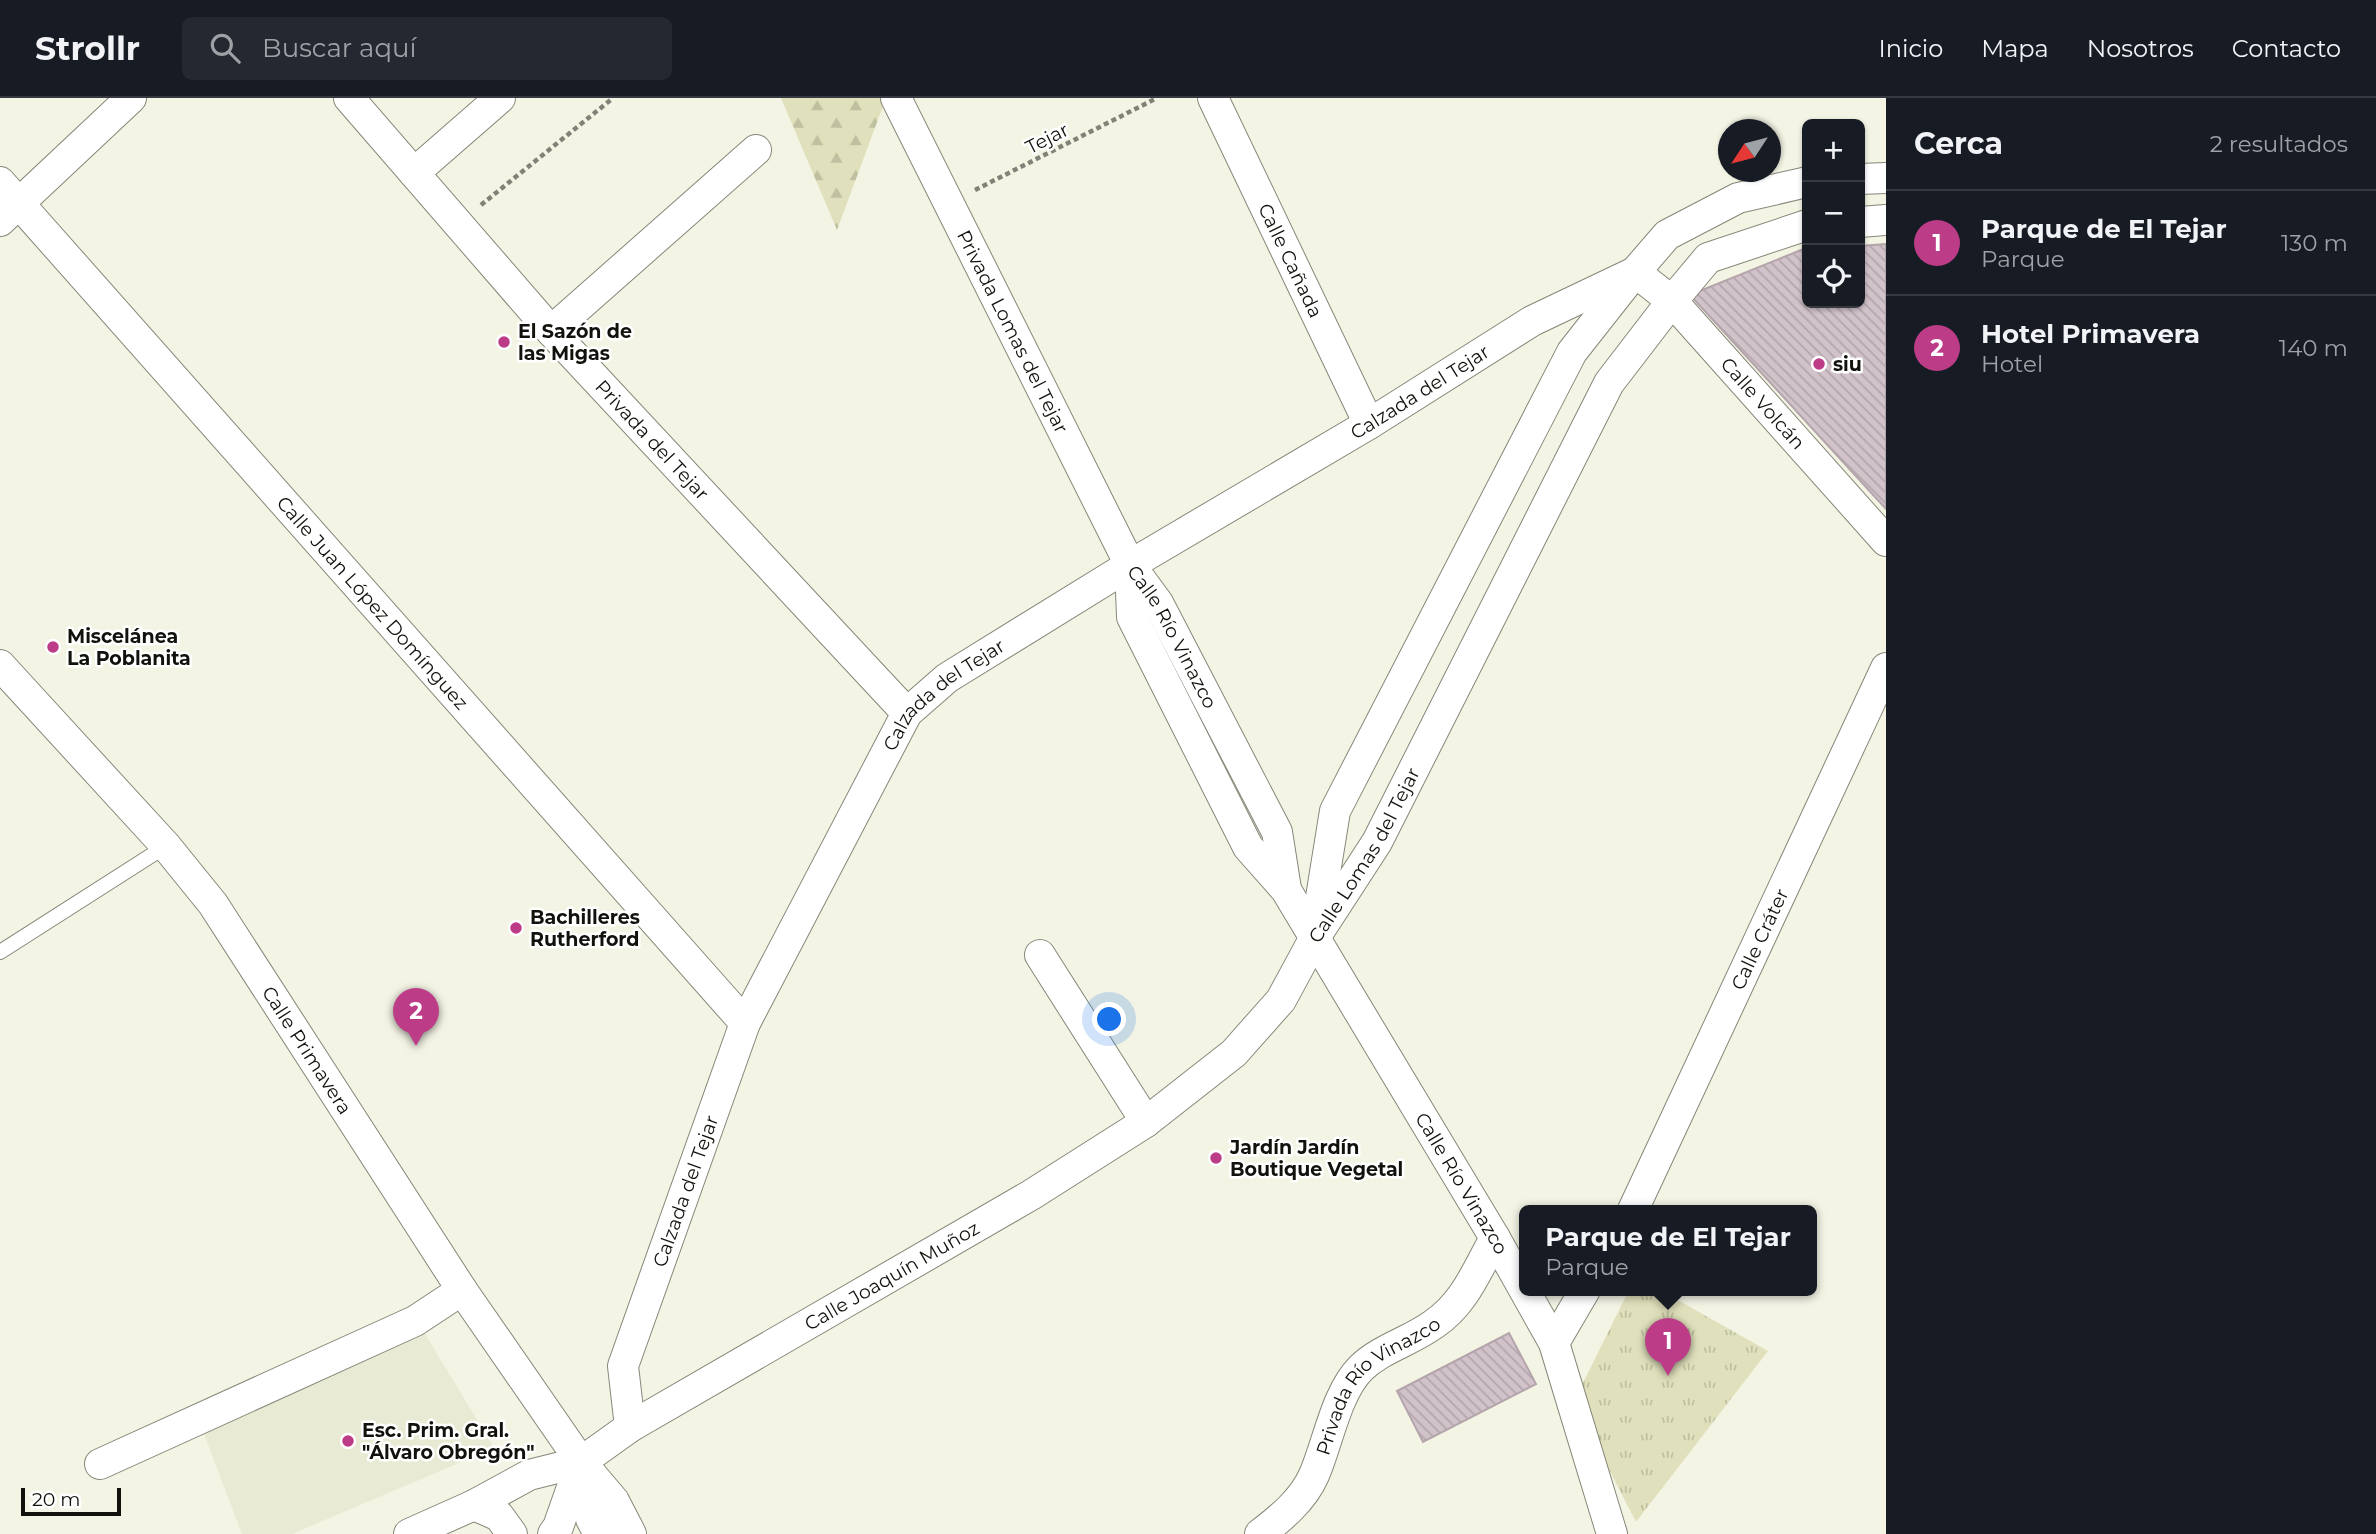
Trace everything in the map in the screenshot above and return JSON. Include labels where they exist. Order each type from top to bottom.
[{"type":"street","points":[[6,202],[131,98]]},
{"type":"street","name":"Privada del Tejar","points":[[349,98],[551,331],[907,713]]},
{"type":"street","points":[[414,173],[500,98]]},
{"type":"street","name":"Privada Lomas del Tejar","points":[[896,98],[1130,565]]},
{"type":"street","name":"Calle Cañada","points":[[1213,98],[1369,424]]},
{"type":"street","points":[[551,331],[756,150]]},
{"type":"street","points":[[1865,179],[1886,178]]},
{"type":"street","name":"Calle Lomas del Tejar","points":[[1314,939],[1335,811],[1572,352],[1667,235],[1738,198],[1802,183]]},
{"type":"street","name":"Calle Juan López Domínguez","points":[[6,202],[745,1023]]},
{"type":"street","points":[[1865,222],[1886,220]]},
{"type":"street","name":"Calle Lomas del Tejar","points":[[1314,939],[1377,842],[1609,383],[1708,258],[1802,227]]},
{"type":"street","name":"Calzada del Tejar","points":[[630,1427],[623,1366],[745,1023],[907,713],[947,678],[1130,565],[1369,424],[1532,321],[1635,272]]},
{"type":"street","name":"Calle Volcán","points":[[1635,272],[1672,301],[1886,541]]},
{"type":"street","name":"Calle Río Vinazco","points":[[1130,565],[1158,603],[1277,832],[1286,890],[1519,1281]]},
{"type":"street","name":"Calle Primavera","points":[[0,665],[166,846],[212,904],[462,1290],[580,1462],[614,1501],[631,1534]]},
{"type":"street","name":"Calle Cráter","points":[[1635,1205],[1886,668]]},
{"type":"street","name":"Calle Joaquín Muñoz","points":[[409,1534],[474,1505],[529,1475],[580,1462],[630,1427],[1031,1195],[1146,1122],[1234,1054],[1281,1000],[1314,939]]},
{"type":"street","points":[[1040,955],[1146,1122]]},
{"type":"street","name":"Privada Río Vinazco","points":[[1260,1534],[1288,1513],[1313,1478],[1346,1389],[1361,1368],[1386,1350],[1434,1325],[1459,1303],[1495,1238]]},
{"type":"street","points":[[100,1464],[415,1321],[462,1290]]},
{"type":"street","name":"Calle Río Vinazco","points":[[1528,1296],[1554,1343],[1612,1534]]},
{"type":"street","points":[[1554,1343],[1581,1296]]},
{"type":"street","points":[[553,1534],[558,1527],[580,1462]]},
{"type":"street","name":"Calle Primavera","points":[[580,1462],[591,1519],[598,1534]]},
{"type":"street","points":[[474,1505],[499,1516],[512,1534]]},
{"type":"lane","points":[[0,952],[166,846]]},
{"type":"path","points":[[458,223],[612,98]]},
{"type":"path","name":"Tejar","points":[[949,203],[1157,98]]},
{"type":"shaded area","name":"Esc. Prim. Gral. \"Álvaro Obregón\"","points":[[425,1334],[494,1448],[292,1534],[242,1534],[204,1434]]},
{"type":"green space","points":[[781,98],[886,98],[837,230]]},
{"type":"green space","points":[[1626,1296],[1671,1296],[1768,1351],[1636,1522],[1574,1401]]},
{"type":"building","name":"siu","points":[[1886,244],[1886,509],[1690,295],[1802,250],[1802,308],[1865,308],[1865,246]]},
{"type":"building","points":[[1509,1333],[1536,1384],[1423,1442],[1397,1391]]},
{"type":"place","name":"El Sazón de las Migas","points":[[504,342]]},
{"type":"place","name":"siu","points":[[1819,364]]},
{"type":"place","name":"Miscelánea La Poblanita","points":[[53,647]]},
{"type":"place","name":"Bachilleres Rutherford","points":[[516,928]]},
{"type":"place","name":"Hotel Primavera","points":[[416,1046]]},
{"type":"place","name":"Jardín Jardín Boutique Vegetal","points":[[1216,1158]]},
{"type":"place","name":"Parque de El Tejar","points":[[1668,1376]]},
{"type":"place","name":"Esc. Prim. Gral. \"Álvaro Obregón\"","points":[[348,1441]]}]
